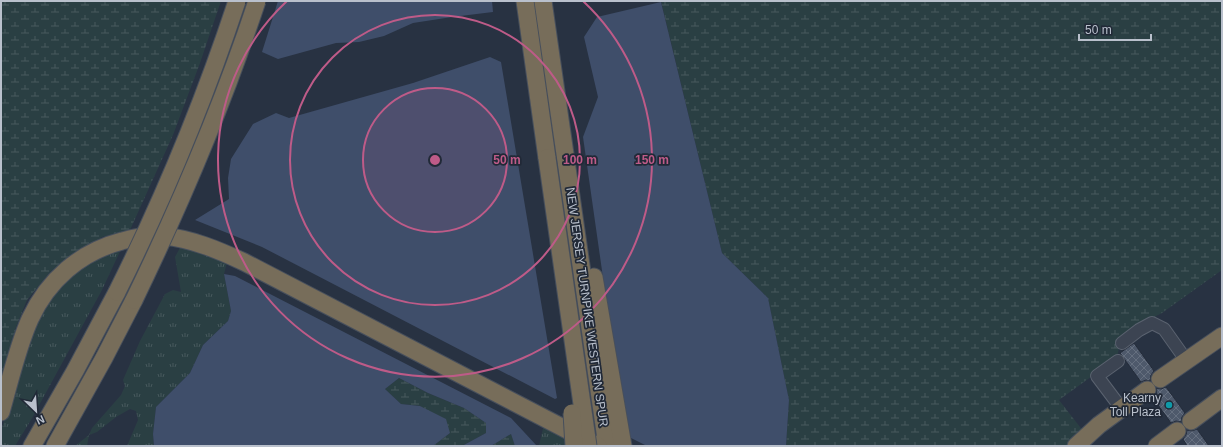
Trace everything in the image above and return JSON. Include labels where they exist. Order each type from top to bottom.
[{"type":"highway","points":[[32,446],[79,364],[117,292],[145,233],[178,159],[205,92],[237,1]]},
{"type":"highway","points":[[55,446],[93,379],[134,300],[167,231],[226,89],[257,1]]},
{"type":"highway","name":"NEW JERSEY TURNPIKE WESTERN SPUR","points":[[525,1],[588,446]]},
{"type":"highway","name":"NEW JERSEY TURNPIKE WESTERN SPUR","points":[[543,1],[607,446]]},
{"type":"highway","points":[[547,158],[545,221],[572,411],[574,446]]},
{"type":"highway","points":[[570,188],[590,255],[623,446]]},
{"type":"highway","points":[[1,412],[26,328],[38,304],[57,278],[72,264],[98,249],[128,239],[162,236],[196,242],[219,250],[238,259],[598,446]]},
{"type":"highway","points":[[1160,379],[1222,336]]},
{"type":"highway","points":[[1076,446],[1098,425],[1147,390]]},
{"type":"highway","points":[[1191,421],[1222,398]]},
{"type":"highway","points":[[1157,446],[1177,431]]},
{"type":"lane","points":[[1122,343],[1139,330],[1152,323],[1164,329],[1186,360]]},
{"type":"lane","points":[[1118,362],[1097,376],[1121,408]]},
{"type":"green space","points":[[1,1],[221,1],[173,135],[130,230],[102,237],[51,271],[27,300],[16,327],[1,377]]},
{"type":"green space","points":[[661,1],[1222,1],[1222,270],[1162,313],[1140,324],[1121,338],[1117,358],[1059,400],[1087,436],[1076,446],[786,446],[789,400],[768,298],[722,253]]},
{"type":"green space","points":[[181,246],[227,262],[224,274],[231,311],[228,321],[203,345],[190,373],[156,407],[153,434],[154,446],[127,446],[138,420],[136,411],[130,409],[116,417],[97,432],[89,435],[92,428],[121,395],[125,386],[123,380],[140,341],[165,294],[173,290],[181,292],[175,257]]},
{"type":"green space","points":[[122,247],[102,290],[31,420],[15,446],[1,446],[1,431],[37,314],[75,268]]},
{"type":"green space","points":[[399,378],[428,393],[464,408],[486,423],[486,433],[462,446],[433,446],[450,433],[420,406],[401,404],[385,389]]},
{"type":"green space","points":[[544,424],[584,446],[539,446]]},
{"type":"green space","points":[[511,434],[515,446],[491,446]]},
{"type":"green space","points":[[89,435],[87,446],[75,446]]},
{"type":"water","points":[[278,1],[492,1],[493,12],[413,23],[384,36],[359,42],[336,43],[278,59],[262,52]]},
{"type":"water","points":[[661,2],[722,253],[768,298],[789,400],[786,446],[647,446],[629,437],[620,397],[583,137],[598,97],[584,37],[597,17]]},
{"type":"water","points":[[490,57],[501,62],[557,398],[555,399],[262,247],[195,220],[229,199],[228,178],[231,159],[253,124],[276,113],[289,118],[413,83]]},
{"type":"water","points":[[224,274],[235,276],[511,418],[537,446],[515,446],[511,434],[491,446],[462,446],[486,433],[486,423],[464,408],[428,393],[399,378],[385,389],[401,404],[420,406],[446,419],[450,433],[433,446],[154,446],[153,434],[156,407],[190,373],[203,345],[228,321],[231,311]]},
{"type":"building","points":[[1134,343],[1154,371],[1151,375],[1150,381],[1146,380],[1141,382],[1120,353]]},
{"type":"building","points":[[1166,387],[1185,413],[1181,422],[1176,421],[1171,423],[1153,398],[1156,394],[1157,388],[1161,389]]},
{"type":"building","points":[[1197,429],[1209,446],[1187,446],[1183,439],[1187,430],[1192,431]]},
{"type":"place","name":"Kearny Toll Plaza","points":[[1169,405]]}]
